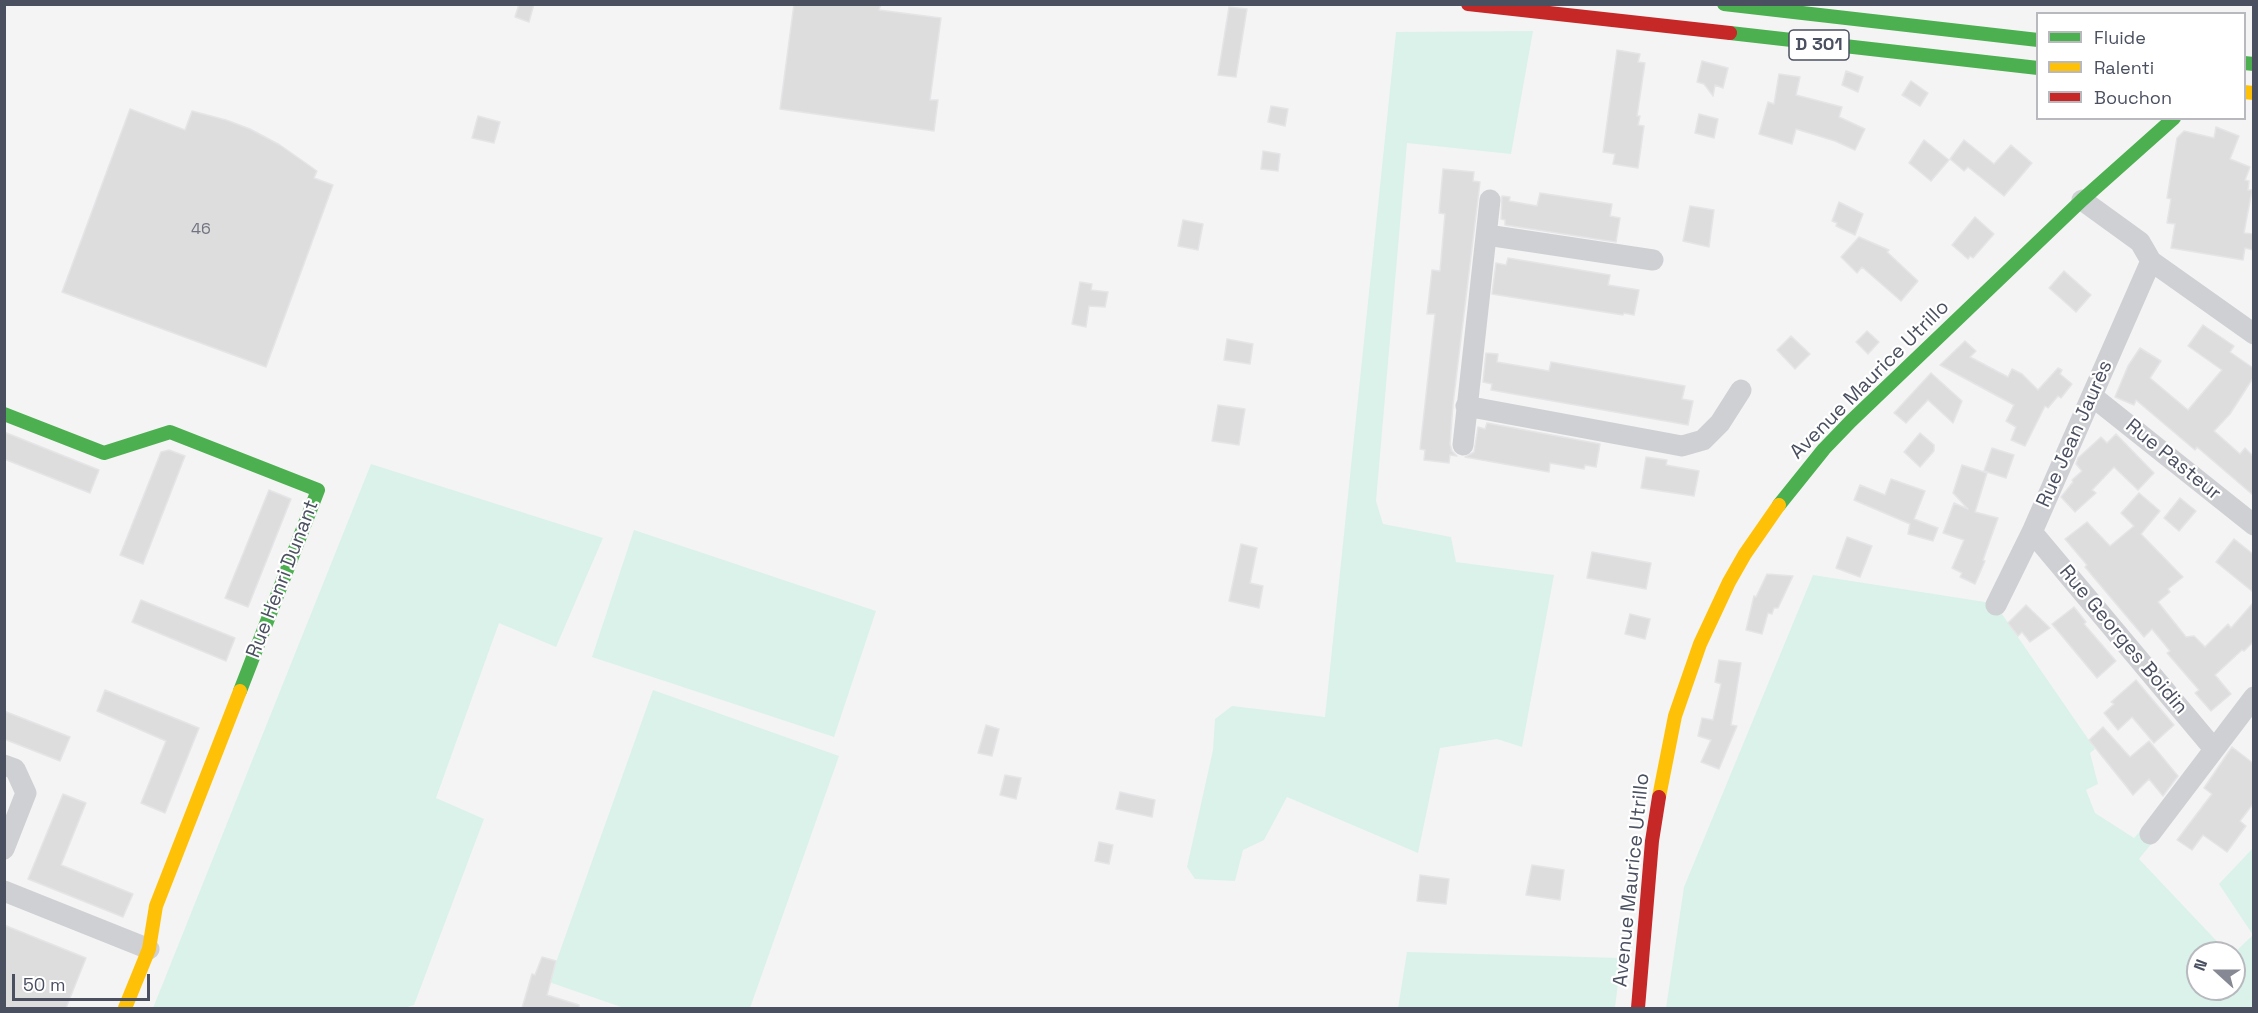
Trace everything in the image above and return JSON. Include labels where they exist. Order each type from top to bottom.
[{"type":"main road","name":"D 301","points":[[1468,4],[1789,42],[2036,68]]},
{"type":"main road","name":"D 301","points":[[1724,4],[1794,7],[1885,22],[2036,40]]},
{"type":"main road","points":[[1866,4],[1885,22]]},
{"type":"main road","points":[[1789,42],[1794,7]]},
{"type":"main road","name":"Avenue Maurice Utrillo","points":[[2117,168],[2157,120]]},
{"type":"main road","name":"Avenue Maurice Utrillo","points":[[1638,1008],[1652,841],[1665,761],[1679,705],[1700,644],[1729,582],[1767,522],[1824,449],[2082,200],[2172,120]]},
{"type":"main road","name":"Rue Henri Dunant","points":[[4,414],[104,453],[170,432],[318,490],[156,906],[148,949],[125,1008]]},
{"type":"street","points":[[1463,445],[1490,200]]},
{"type":"street","points":[[2082,200],[2140,242],[2151,261],[2253,334]]},
{"type":"street","points":[[1487,235],[1653,260]]},
{"type":"street","name":"Rue Jean Jaurès","points":[[1996,605],[2032,532],[2151,261]]},
{"type":"street","points":[[1466,406],[1682,446],[1702,440],[1720,423],[1741,390]]},
{"type":"street","name":"Rue Pasteur","points":[[2092,396],[2253,525]]},
{"type":"street","name":"Rue Georges Boidin","points":[[2032,532],[2214,749]]},
{"type":"street","points":[[2150,834],[2253,697]]},
{"type":"street","points":[[4,765],[15,769],[26,793],[4,849]]},
{"type":"street","points":[[4,891],[148,949]]},
{"type":"green space","points":[[1533,31],[1511,154],[1407,143],[1376,501],[1383,524],[1451,537],[1456,562],[1554,575],[1522,747],[1497,739],[1440,748],[1418,853],[1287,797],[1264,840],[1243,850],[1235,881],[1195,879],[1187,867],[1213,750],[1215,719],[1232,706],[1325,717],[1396,32]]},
{"type":"green space","points":[[371,464],[603,538],[556,647],[499,623],[436,798],[484,819],[414,1005],[404,1008],[153,1008]]},
{"type":"green space","points":[[634,530],[876,611],[834,737],[592,657]]},
{"type":"green space","points":[[1813,575],[1985,602],[2002,614],[2095,749],[2090,753],[2098,784],[2086,790],[2095,813],[2134,838],[2144,827],[2156,838],[2139,859],[2217,941],[2186,941],[2186,1001],[2246,1001],[2246,942],[2253,935],[2253,1008],[1666,1008],[1684,887]]},
{"type":"green space","points":[[653,690],[839,756],[750,1008],[624,1008],[549,982]]},
{"type":"green space","points":[[2253,848],[2253,935],[2219,884]]},
{"type":"green space","points":[[1407,952],[1621,958],[1615,1008],[1398,1008]]},
{"type":"building","points":[[519,4],[534,4],[529,22],[515,17]]},
{"type":"building","points":[[794,4],[881,4],[879,10],[941,18],[930,100],[938,100],[934,131],[780,109]]},
{"type":"building","points":[[1229,7],[1247,9],[1236,77],[1218,75]]},
{"type":"building","points":[[1617,50],[1640,54],[1638,62],[1645,63],[1637,116],[1640,116],[1638,125],[1644,126],[1638,168],[1613,164],[1615,154],[1603,152]]},
{"type":"building","points":[[1702,61],[1728,68],[1723,88],[1715,85],[1713,96],[1704,84],[1697,82]]},
{"type":"building","points":[[1846,71],[1863,77],[1858,92],[1842,85]]},
{"type":"building","points":[[1779,74],[1800,77],[1796,95],[1842,107],[1839,117],[1865,129],[1855,150],[1796,129],[1792,144],[1759,134],[1768,102],[1774,104]]},
{"type":"building","points":[[1911,81],[1928,93],[1920,106],[1902,95]]},
{"type":"building","points":[[1271,106],[1288,109],[1285,126],[1268,122]]},
{"type":"building","points":[[130,109],[185,130],[192,111],[226,120],[250,129],[280,145],[317,171],[314,178],[333,185],[266,367],[62,292]]},
{"type":"building","points":[[1699,114],[1718,119],[1714,138],[1695,133]]},
{"type":"building","points":[[478,116],[500,122],[494,143],[472,138]]},
{"type":"building","points":[[2216,127],[2239,136],[2230,159],[2250,167],[2245,180],[2249,181],[2248,190],[2252,190],[2244,233],[2253,234],[2253,250],[2245,248],[2243,260],[2171,248],[2175,224],[2167,223],[2171,199],[2167,198],[2177,138],[2184,131],[2214,138]]},
{"type":"building","points":[[1924,140],[1949,160],[1931,181],[1909,163]]},
{"type":"building","points":[[1964,140],[1994,164],[2011,145],[2032,163],[2004,196],[1968,167],[1964,171],[1950,159]]},
{"type":"building","points":[[1263,151],[1280,154],[1278,171],[1261,169]]},
{"type":"building","points":[[1443,169],[1474,172],[1473,181],[1480,182],[1453,404],[1450,444],[1457,456],[1450,455],[1449,463],[1424,460],[1425,450],[1420,449],[1435,314],[1427,314],[1432,270],[1440,271],[1445,214],[1439,213]]},
{"type":"building","points":[[1540,193],[1612,204],[1610,216],[1620,218],[1616,242],[1505,225],[1505,220],[1501,219],[1502,196],[1510,197],[1509,201],[1537,206]]},
{"type":"building","points":[[1839,202],[1863,214],[1855,235],[1836,226],[1837,223],[1832,221]]},
{"type":"building","points":[[1690,206],[1714,210],[1709,247],[1683,241]]},
{"type":"building","points":[[1975,217],[1994,234],[1973,258],[1970,256],[1968,259],[1952,245]]},
{"type":"building","points":[[1183,220],[1203,224],[1198,250],[1178,246]]},
{"type":"building","points":[[1859,237],[1889,250],[1887,252],[1918,281],[1901,301],[1862,267],[1857,273],[1841,257]]},
{"type":"building","points":[[1508,258],[1610,275],[1608,285],[1639,290],[1634,315],[1492,294],[1496,263],[1506,265]]},
{"type":"building","points":[[2064,271],[2091,295],[2076,312],[2049,288]]},
{"type":"building","points":[[1080,282],[1092,284],[1091,290],[1108,292],[1105,307],[1089,306],[1086,327],[1072,324]]},
{"type":"building","points":[[2203,325],[2234,346],[2230,352],[2253,368],[2253,378],[2230,414],[2214,431],[2240,454],[2245,448],[2253,456],[2253,495],[2197,447],[2195,450],[2136,400],[2134,405],[2115,397],[2128,366],[2140,348],[2161,361],[2150,378],[2188,410],[2222,370],[2188,346]]},
{"type":"building","points":[[1867,331],[1879,342],[1868,354],[1856,342]]},
{"type":"building","points":[[1791,336],[1810,354],[1795,369],[1777,350]]},
{"type":"building","points":[[1227,339],[1253,344],[1250,364],[1224,360]]},
{"type":"building","points":[[1965,341],[1976,351],[1970,357],[2008,377],[2012,369],[2022,374],[2038,390],[2058,368],[2062,370],[2060,374],[2072,384],[2061,398],[2058,396],[2048,408],[2045,406],[2025,446],[2011,440],[2016,427],[2006,421],[2014,405],[1940,365]]},
{"type":"building","points":[[1486,353],[1498,354],[1497,362],[1549,371],[1551,362],[1685,386],[1682,399],[1693,401],[1688,425],[1491,390],[1492,384],[1483,382]]},
{"type":"building","points":[[1931,373],[1962,401],[1953,423],[1928,400],[1906,423],[1894,413]]},
{"type":"building","points":[[1218,405],[1245,409],[1239,445],[1212,441]]},
{"type":"building","points":[[1487,423],[1600,444],[1596,467],[1585,465],[1584,469],[1550,463],[1549,472],[1465,457],[1474,452],[1478,427],[1485,429]]},
{"type":"building","points":[[4,432],[99,470],[90,493],[4,459]]},
{"type":"building","points":[[1920,433],[1934,445],[1934,451],[1920,467],[1904,452]]},
{"type":"building","points":[[2116,434],[2154,473],[2138,490],[2114,467],[2092,490],[2096,493],[2075,512],[2061,497],[2073,482],[2072,480],[2082,471],[2076,464],[2078,458],[2101,437],[2107,443]]},
{"type":"building","points":[[1992,448],[2014,455],[2006,478],[1984,471]]},
{"type":"building","points":[[169,450],[185,456],[143,564],[120,555],[161,452]]},
{"type":"building","points":[[1646,457],[1667,460],[1666,465],[1699,471],[1694,496],[1641,488]]},
{"type":"building","points":[[1962,465],[1987,473],[1975,512],[1998,518],[1983,560],[1985,561],[1975,584],[1960,577],[1962,573],[1952,568],[1964,540],[1943,533],[1954,503],[1968,509],[1953,493]]},
{"type":"building","points":[[1891,479],[1925,491],[1914,519],[1938,528],[1933,541],[1908,534],[1910,524],[1854,500],[1860,485],[1885,495]]},
{"type":"building","points":[[269,490],[291,499],[248,607],[225,598]]},
{"type":"building","points":[[2139,493],[2160,511],[2141,534],[2183,577],[2168,589],[2170,592],[2158,602],[2186,637],[2194,636],[2205,647],[2228,624],[2231,628],[2253,603],[2253,642],[2215,675],[2231,694],[2211,711],[2195,693],[2199,690],[2167,653],[2170,651],[2152,629],[2144,637],[2085,567],[2087,565],[2065,539],[2087,522],[2110,546],[2134,526],[2121,513]]},
{"type":"building","points":[[2180,498],[2196,511],[2179,531],[2164,518]]},
{"type":"building","points":[[1847,537],[1872,546],[1860,577],[1836,568]]},
{"type":"building","points":[[2234,539],[2253,554],[2253,592],[2216,562]]},
{"type":"building","points":[[1241,544],[1257,548],[1250,583],[1263,586],[1259,608],[1229,601]]},
{"type":"building","points":[[1592,552],[1651,563],[1646,589],[1587,578]]},
{"type":"building","points":[[1767,574],[1793,576],[1778,608],[1774,608],[1772,614],[1768,613],[1762,634],[1746,630],[1754,596],[1756,597]]},
{"type":"building","points":[[141,600],[235,638],[226,661],[132,622]]},
{"type":"building","points":[[2026,605],[2050,628],[2030,642],[2022,632],[2018,636],[2008,623]]},
{"type":"building","points":[[2074,607],[2086,622],[2084,624],[2116,661],[2097,678],[2052,624]]},
{"type":"building","points":[[1630,614],[1650,619],[1645,639],[1625,634]]},
{"type":"building","points":[[1719,660],[1741,663],[1731,725],[1737,726],[1719,769],[1701,762],[1711,740],[1698,736],[1702,718],[1713,720],[1721,684],[1715,682]]},
{"type":"building","points":[[2136,680],[2174,725],[2154,743],[2132,717],[2118,730],[2104,713],[2114,704],[2111,702]]},
{"type":"building","points":[[105,690],[199,728],[165,813],[141,803],[166,741],[97,711]]},
{"type":"building","points":[[4,711],[70,737],[60,761],[4,739]]},
{"type":"building","points":[[986,725],[999,729],[992,756],[978,753]]},
{"type":"building","points":[[2103,727],[2130,757],[2149,741],[2178,776],[2163,796],[2149,779],[2133,795],[2089,740]]},
{"type":"building","points":[[2232,747],[2253,763],[2253,804],[2240,821],[2246,826],[2227,852],[2203,835],[2192,850],[2177,840],[2212,794],[2204,788]]},
{"type":"building","points":[[1005,775],[1021,778],[1016,799],[1000,795]]},
{"type":"building","points":[[1120,792],[1155,800],[1152,817],[1116,809]]},
{"type":"building","points":[[63,794],[86,803],[61,865],[133,894],[123,917],[28,879]]},
{"type":"building","points":[[1099,842],[1113,845],[1109,864],[1095,861]]},
{"type":"building","points":[[1532,865],[1564,870],[1560,900],[1526,895]]},
{"type":"building","points":[[1420,875],[1449,879],[1446,904],[1417,901]]},
{"type":"building","points":[[4,925],[86,958],[66,1008],[10,1008],[4,1006]]},
{"type":"building","points":[[542,957],[556,961],[547,995],[579,1005],[579,1008],[522,1008],[532,974],[535,975]]},
{"type":"traffic: fast","points":[[1724,4],[2036,40]]},
{"type":"traffic: fast","points":[[1730,33],[2036,68]]},
{"type":"traffic: fast","points":[[2246,63],[2254,64]]},
{"type":"traffic: fast","points":[[1779,505],[1824,449],[1851,421],[2082,200],[2172,120]]},
{"type":"traffic: fast","points":[[4,414],[104,453],[170,432],[318,490],[240,691]]},
{"type":"traffic: slow","points":[[2246,92],[2254,93]]},
{"type":"traffic: slow","points":[[1659,797],[1675,716],[1700,644],[1729,582],[1745,554],[1779,505]]},
{"type":"traffic: slow","points":[[125,1008],[149,949],[156,906],[240,691]]},
{"type":"traffic: jam","points":[[1468,4],[1730,33]]},
{"type":"traffic: jam","points":[[1638,1008],[1652,841],[1659,797]]}]
